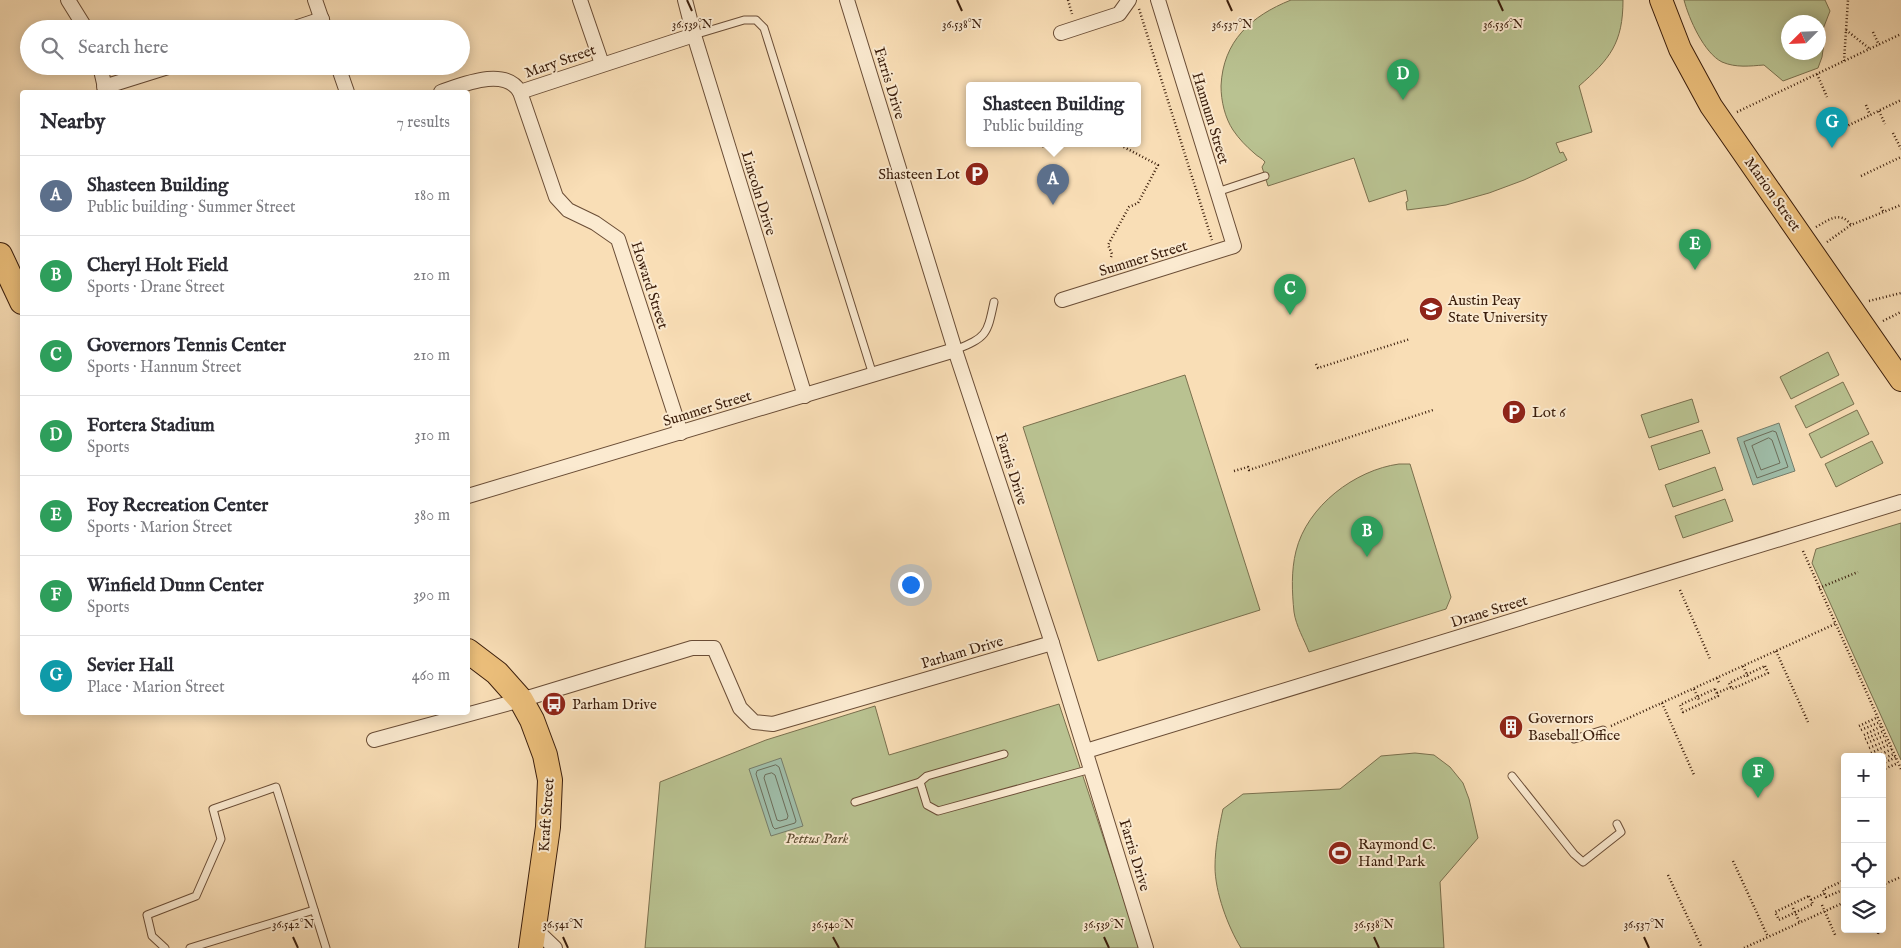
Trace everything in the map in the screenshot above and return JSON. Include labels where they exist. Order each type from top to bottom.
[{"type":"highway","points":[[0,254],[20,298]]},
{"type":"highway","name":"Kraft Street","points":[[470,652],[497,673],[521,700],[532,720],[545,755],[550,780],[548,827],[532,938]]},
{"type":"main road","name":"Marion Street","points":[[1661,0],[1680,49],[1711,106],[1901,380]]},
{"type":"street","points":[[68,0],[80,20]]},
{"type":"street","points":[[315,0],[322,20]]},
{"type":"street","points":[[580,0],[602,64]]},
{"type":"street","name":"Lincoln Drive","points":[[685,0],[694,35],[805,396]]},
{"type":"street","name":"Farris Drive","points":[[847,0],[955,350],[1092,769],[1146,948]]},
{"type":"street","name":"Hannum Street","points":[[1158,0],[1234,246]]},
{"type":"street","points":[[1061,33],[1119,14],[1134,4]]},
{"type":"street","name":"Mary Street","points":[[447,90],[479,80],[500,79],[516,85],[520,92],[694,35]]},
{"type":"street","points":[[102,75],[105,90],[146,75]]},
{"type":"street","points":[[341,75],[346,90]]},
{"type":"street","name":"Howard Street","points":[[520,92],[556,197],[568,210],[594,223],[618,239],[680,433]]},
{"type":"street","name":"Summer Street","points":[[1062,300],[1234,246]]},
{"type":"street","name":"Summer Street","points":[[470,495],[955,350]]},
{"type":"street","name":"Drane Street","points":[[1086,751],[1901,502]]},
{"type":"street","name":"Parham Drive","points":[[470,714],[692,648],[714,648],[740,708],[754,722],[774,724],[1052,643]]},
{"type":"street","name":"Parham Drive","points":[[374,740],[466,715]]},
{"type":"street","points":[[532,938],[555,948]]},
{"type":"lane","points":[[694,35],[744,20],[756,20],[764,28],[873,375]]},
{"type":"lane","points":[[1217,192],[1265,176]]},
{"type":"lane","points":[[955,350],[978,341],[988,330],[994,302]]},
{"type":"lane","points":[[1574,739],[1603,730]]},
{"type":"lane","points":[[855,802],[920,782],[927,776],[1004,754]]},
{"type":"lane","points":[[920,782],[927,805],[938,811],[1092,769]]},
{"type":"lane","points":[[1512,776],[1574,854],[1583,862],[1621,832],[1617,824]]},
{"type":"lane","points":[[165,948],[152,936],[147,915],[196,896],[221,840],[213,810],[276,787],[326,948]]},
{"type":"lane","points":[[190,948],[314,910]]},
{"type":"path","points":[[1844,61],[1848,0]]},
{"type":"path","points":[[1134,4],[1213,245]]},
{"type":"path","points":[[1846,30],[1870,49]]},
{"type":"path","points":[[1873,32],[1879,45]]},
{"type":"path","points":[[1736,112],[1901,34]]},
{"type":"path","points":[[1817,74],[1827,97]]},
{"type":"path","points":[[1834,112],[1841,129],[1901,100]]},
{"type":"path","points":[[1866,105],[1870,115]]},
{"type":"path","points":[[1879,111],[1885,124]]},
{"type":"path","points":[[1894,133],[1901,149]]},
{"type":"path","points":[[1111,257],[1112,254],[1108,245],[1129,207],[1138,202],[1158,165],[1124,147]]},
{"type":"path","points":[[1861,176],[1901,157]]},
{"type":"path","points":[[1826,242],[1851,225],[1901,205]]},
{"type":"path","points":[[1881,207],[1884,213]]},
{"type":"path","points":[[1816,227],[1829,220],[1842,217],[1846,218],[1851,225]]},
{"type":"path","points":[[1867,302],[1901,293]]},
{"type":"path","points":[[1882,322],[1901,312]]},
{"type":"path","points":[[1316,364],[1318,368],[1410,339]]},
{"type":"path","points":[[1234,471],[1248,467],[1250,470],[1433,410]]},
{"type":"path","points":[[1802,551],[1901,769]]},
{"type":"path","points":[[1819,588],[1858,572]]},
{"type":"path","points":[[1680,590],[1710,659]]},
{"type":"path","points":[[1603,730],[1836,624]]},
{"type":"path","points":[[1776,651],[1808,722]]},
{"type":"path","points":[[1743,666],[1747,676]]},
{"type":"path","points":[[1764,666],[1768,673],[1732,690],[1731,687],[1729,683],[1747,676],[1764,666]]},
{"type":"path","points":[[1717,678],[1720,683]]},
{"type":"path","points":[[1717,693],[1715,689],[1680,705],[1683,712],[1701,705],[1718,696],[1717,693],[1731,687]]},
{"type":"path","points":[[1694,689],[1698,698]]},
{"type":"path","points":[[1662,703],[1694,775]]},
{"type":"path","points":[[1859,726],[1878,718]]},
{"type":"path","points":[[1862,730],[1880,722]]},
{"type":"path","points":[[1864,735],[1882,726]]},
{"type":"path","points":[[1866,739],[1884,731]]},
{"type":"path","points":[[1867,743],[1886,735]]},
{"type":"path","points":[[1869,748],[1888,740]]},
{"type":"path","points":[[1871,753],[1890,744]]},
{"type":"path","points":[[1884,753],[1892,749]]},
{"type":"path","points":[[1886,758],[1895,756]]},
{"type":"path","points":[[1886,762],[1895,756]]},
{"type":"path","points":[[1886,768],[1898,763]]},
{"type":"path","points":[[1734,861],[1768,937]]},
{"type":"path","points":[[1668,875],[1702,948]]},
{"type":"path","points":[[1886,883],[1901,877]]},
{"type":"path","points":[[1841,883],[1823,890],[1826,897],[1841,891]]},
{"type":"path","points":[[1811,900],[1825,893]]},
{"type":"path","points":[[1809,896],[1813,904],[1779,920],[1775,912],[1793,906],[1809,896]]},
{"type":"path","points":[[1790,900],[1800,922]]},
{"type":"path","points":[[1746,948],[1841,904]]},
{"type":"path","points":[[1822,905],[1836,937]]},
{"type":"green space","points":[[1291,0],[1623,0],[1620,28],[1613,49],[1599,67],[1579,86],[1592,132],[1556,143],[1560,153],[1563,152],[1567,160],[1524,180],[1489,193],[1446,205],[1407,210],[1406,190],[1369,202],[1354,158],[1268,186],[1262,167],[1265,162],[1243,142],[1230,125],[1224,109],[1221,86],[1223,70],[1233,43],[1252,22],[1277,6]]},
{"type":"green space","points":[[1684,0],[1825,0],[1830,11],[1826,21],[1826,15],[1781,15],[1781,60],[1821,60],[1818,68],[1783,81],[1764,65],[1738,66],[1727,64],[1715,58],[1693,26]]},
{"type":"green space","points":[[1828,352],[1839,375],[1791,399],[1780,377]]},
{"type":"green space","points":[[1185,375],[1260,610],[1098,661],[1023,427]]},
{"type":"green space","points":[[1843,382],[1854,404],[1806,428],[1795,406]]},
{"type":"green space","points":[[1692,399],[1699,422],[1649,438],[1641,415]]},
{"type":"green space","points":[[1857,410],[1869,434],[1821,458],[1809,434]]},
{"type":"green space","points":[[1702,430],[1710,453],[1659,470],[1651,446]]},
{"type":"green space","points":[[1872,441],[1883,463],[1836,487],[1825,464]]},
{"type":"green space","points":[[1399,464],[1410,464],[1451,597],[1446,609],[1309,652],[1296,622],[1293,597],[1294,559],[1302,535],[1322,505],[1350,482],[1382,468]]},
{"type":"green space","points":[[1715,467],[1723,490],[1673,507],[1665,485]]},
{"type":"green space","points":[[1725,499],[1733,521],[1683,538],[1675,516]]},
{"type":"green space","points":[[1901,523],[1901,760],[1812,563],[1816,549]]},
{"type":"green space","name":"Pettus Park","points":[[1059,704],[1140,948],[645,948],[660,782],[766,740],[875,706],[889,755]]},
{"type":"green space","name":"Raymond C. Hand Park","points":[[1415,753],[1434,755],[1450,767],[1463,783],[1469,799],[1478,838],[1440,882],[1444,948],[1241,948],[1231,930],[1217,887],[1216,845],[1223,809],[1243,794],[1340,789],[1381,756]]},
{"type":"water","points":[[1779,423],[1795,471],[1753,485],[1737,438]]},
{"type":"water","points":[[781,758],[803,826],[771,836],[749,769]]},
{"type":"place","name":"Fortera Stadium","points":[[1403,100]]},
{"type":"place","name":"Sevier Hall","points":[[1832,148]]},
{"type":"place","name":"Shasteen Lot","points":[[977,174]]},
{"type":"place","name":"Shasteen Building","points":[[1053,205]]},
{"type":"place","name":"Foy Recreation Center","points":[[1695,270]]},
{"type":"place","name":"Austin Peay State University","points":[[1431,309]]},
{"type":"place","name":"Governors Tennis Center","points":[[1290,315]]},
{"type":"place","name":"Lot 6","points":[[1514,412]]},
{"type":"place","name":"Cheryl Holt Field","points":[[1367,557]]},
{"type":"place","name":"Parham Drive","points":[[554,704]]},
{"type":"place","name":"Governors Baseball Office","points":[[1511,727]]},
{"type":"place","name":"Winfield Dunn Center","points":[[1758,798]]},
{"type":"place","name":"Raymond C. Hand Park","points":[[1340,853]]}]
